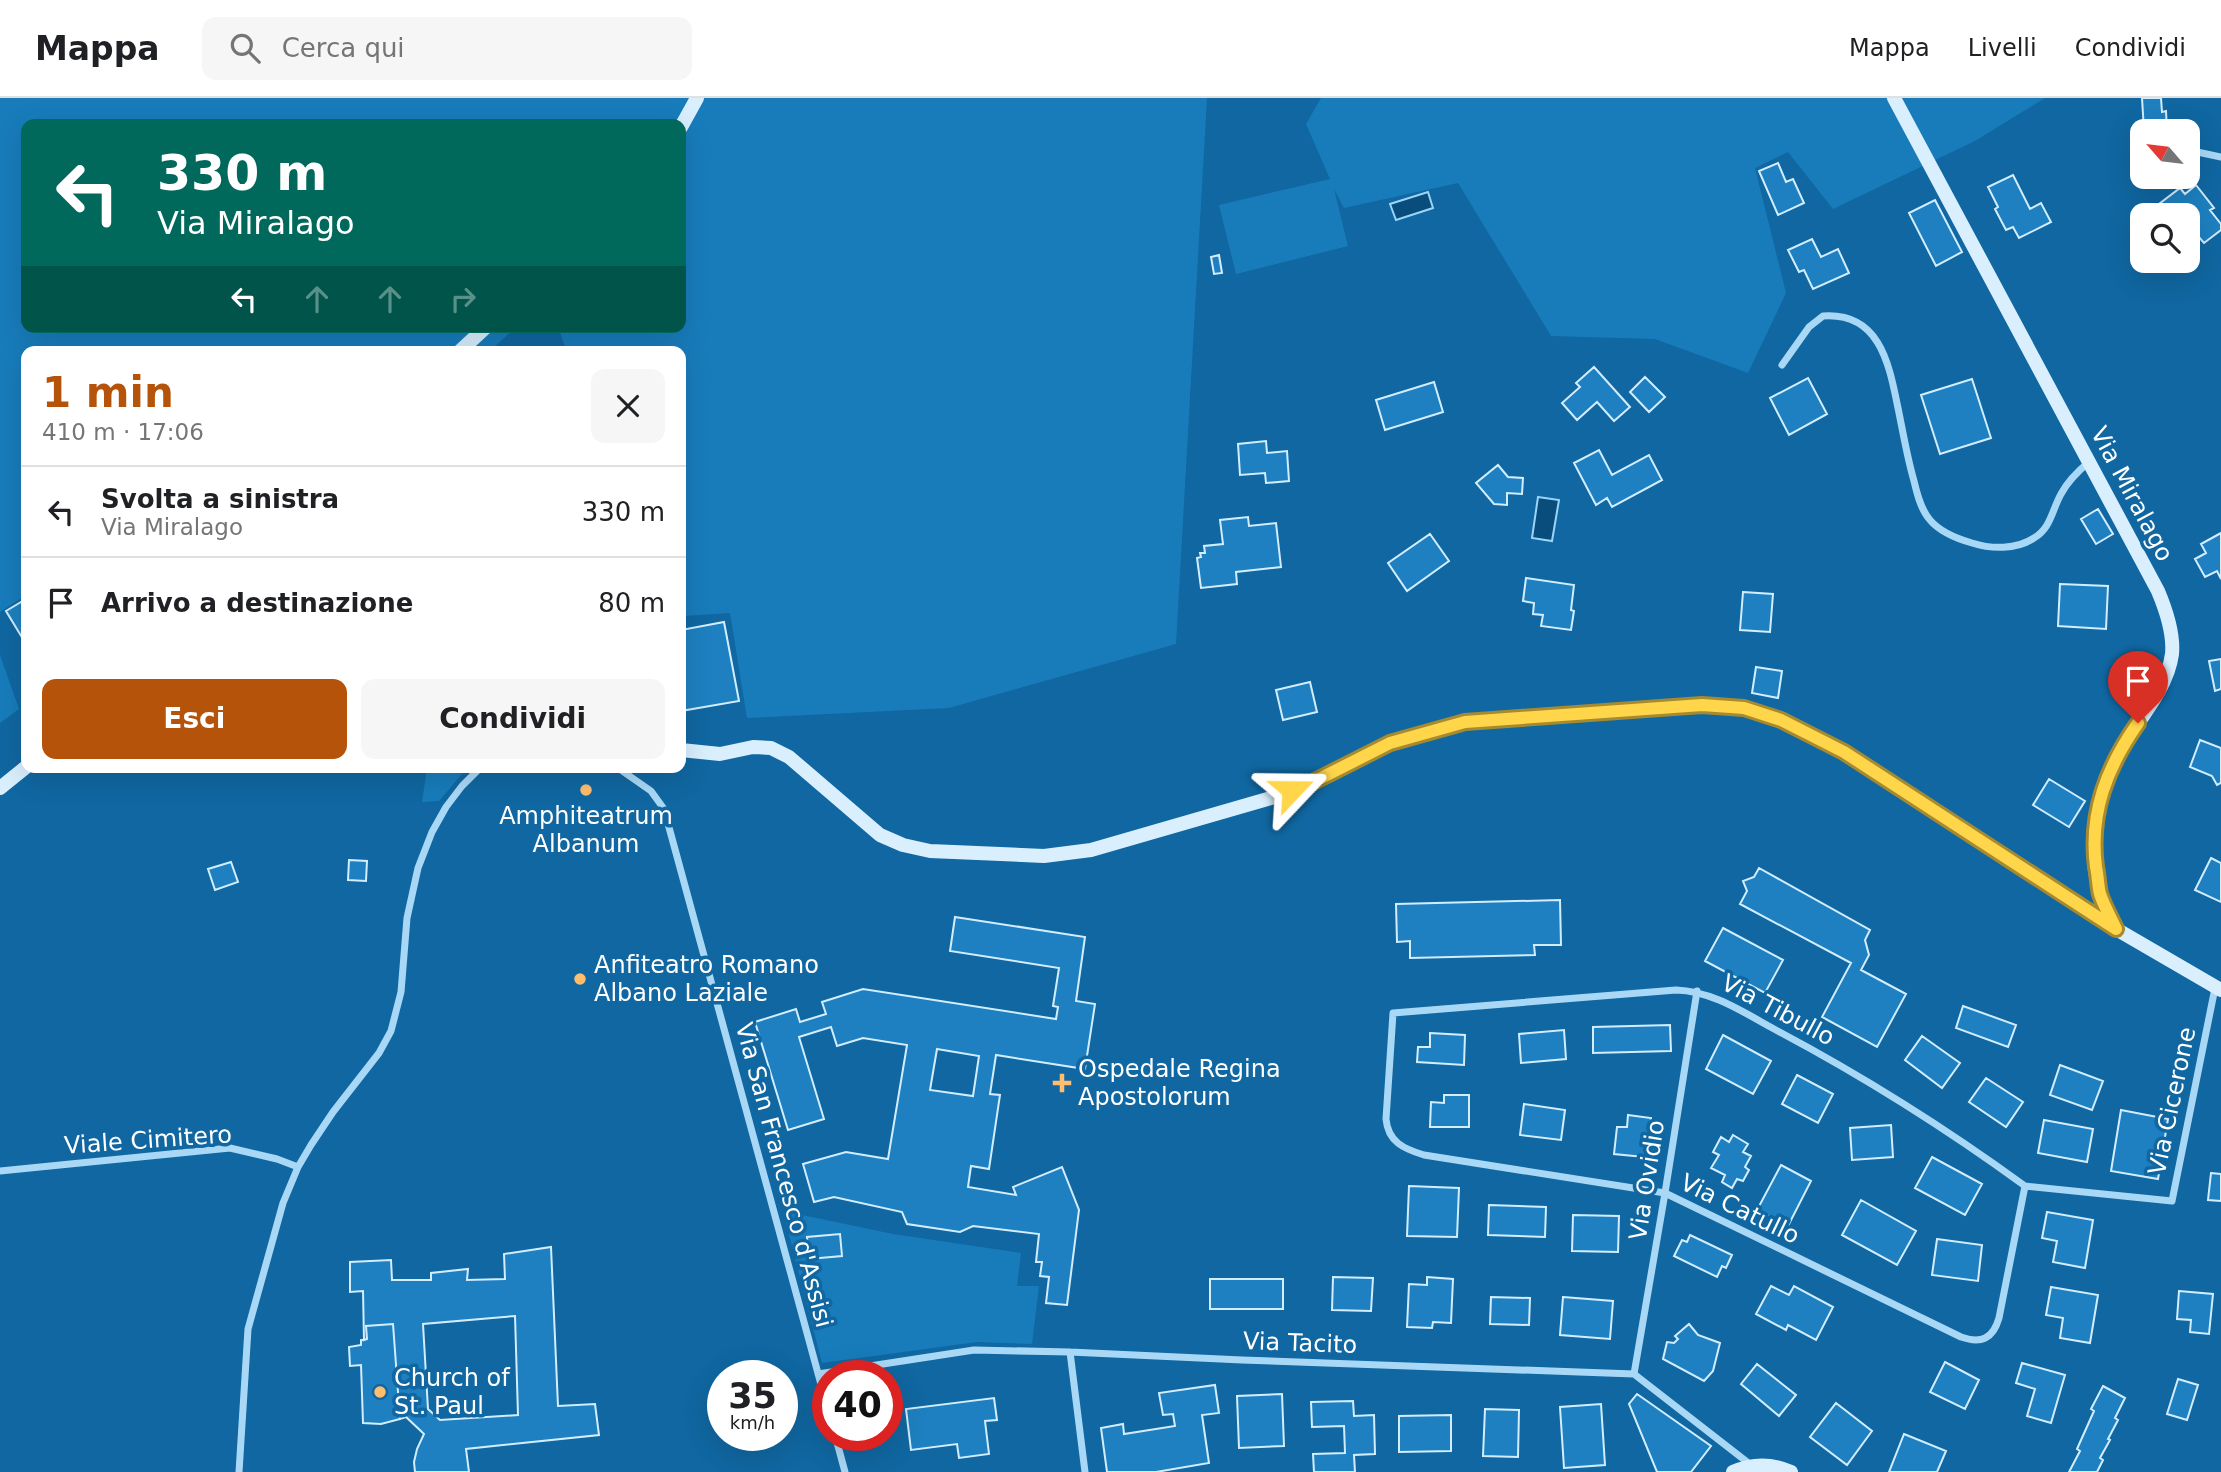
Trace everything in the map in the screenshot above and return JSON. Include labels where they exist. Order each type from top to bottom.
[{"type":"street","points":[[686,119],[698,98]]},
{"type":"street","name":"Via Miralago","points":[[1894,98],[2158,591],[2168,620],[2172,643],[2165,677],[2117,756],[2099,801],[2094,850],[2100,893],[2116,929]]},
{"type":"street","points":[[2200,153],[2221,158]]},
{"type":"street","points":[[1782,365],[1809,327],[1823,316],[1852,320],[1868,330],[1878,342],[1888,363],[1912,475],[1923,510],[1929,520],[1940,529],[1975,544],[2007,547],[2035,538],[2049,523],[2060,495],[2072,477],[2089,462]]},
{"type":"street","points":[[465,346],[480,333]]},
{"type":"street","points":[[686,751],[720,754],[753,747],[771,748],[789,757],[880,835],[903,845],[930,850],[1044,856],[1091,850],[1271,798],[1313,782],[1390,743],[1465,722],[1702,705],[1731,706],[1781,720],[1844,752],[2116,929],[2218,989]]},
{"type":"street","points":[[0,788],[21,771]]},
{"type":"street","points":[[239,1472],[248,1329],[279,1214],[298,1167],[333,1112],[379,1053],[391,1031],[403,984],[407,918],[418,868],[432,832],[446,807],[475,773]]},
{"type":"street","name":"Via San Francesco d'Assisi","points":[[625,773],[651,791],[664,809],[814,1360]]},
{"type":"street","name":"Via Cicerone","points":[[2025,1186],[2172,1201],[2218,989]]},
{"type":"street","name":"Via Tibullo","points":[[1393,1013],[1676,990],[1697,991],[1716,998],[1815,1050],[1908,1104],[2025,1186]]},
{"type":"street","name":"Via Ovidio","points":[[1634,1374],[1697,991]]},
{"type":"street","name":"Via Catullo","points":[[1393,1013],[1387,1124],[1390,1136],[1402,1147],[1424,1155],[1665,1193],[1961,1337],[1977,1341],[1986,1339],[1993,1333],[1999,1318],[2025,1186]]},
{"type":"street","name":"Viale Cimitero","points":[[0,1171],[230,1148],[298,1167]]},
{"type":"street","name":"Via Tacito","points":[[903,1361],[974,1350],[1634,1374]]},
{"type":"street","points":[[1070,1352],[1085,1472]]},
{"type":"street","points":[[1634,1374],[1752,1465]]},
{"type":"street","points":[[839,1451],[845,1472]]},
{"type":"street","points":[[1733,1472],[1752,1465],[1780,1467],[1791,1472]]},
{"type":"shaded area","points":[[0,98],[1207,98],[1176,644],[949,708],[747,718],[730,613],[686,616],[686,346],[565,346],[560,333],[686,333],[686,119],[21,119],[21,333],[510,333],[495,346],[21,346],[21,598],[0,612]]},
{"type":"shaded area","points":[[1321,98],[2045,98],[1975,141],[1833,209],[1788,152],[1755,168],[1786,293],[1748,373],[1655,339],[1551,336],[1458,183],[1344,208],[1334,189],[1348,246],[1236,274],[1219,205],[1330,179],[1306,124]]},
{"type":"shaded area","points":[[1428,192],[1433,208],[1396,220],[1390,204]]},
{"type":"shaded area","points":[[1538,497],[1559,500],[1552,541],[1532,538]]},
{"type":"shaded area","points":[[0,655],[19,709],[0,723]]},
{"type":"shaded area","points":[[426,773],[463,773],[439,801],[422,802]]},
{"type":"shaded area","points":[[783,1211],[893,1234],[1021,1253],[1017,1286],[1039,1286],[1032,1344],[977,1342],[844,1360],[821,1360]]},
{"type":"building","points":[[2142,98],[2161,98],[2162,112],[2166,111],[2166,119],[2143,119]]},
{"type":"building","points":[[1778,163],[1786,182],[1793,179],[1804,203],[1778,215],[1759,171]]},
{"type":"building","points":[[2013,175],[2030,209],[2041,203],[2051,222],[2019,238],[2013,227],[2006,230],[1988,187]]},
{"type":"building","points":[[2179,189],[2185,194],[2191,189],[2199,189],[2214,208],[2210,210],[2221,224],[2221,230],[2204,243],[2200,238],[2200,203],[2160,203]]},
{"type":"building","points":[[1935,200],[1962,252],[1936,266],[1909,213]]},
{"type":"building","points":[[1812,239],[1821,257],[1838,249],[1849,273],[1813,289],[1804,270],[1799,272],[1788,250]]},
{"type":"building","points":[[1219,255],[1222,273],[1214,274],[1211,257]]},
{"type":"building","points":[[1594,367],[1630,407],[1614,421],[1597,402],[1577,420],[1562,403],[1580,387],[1576,383]]},
{"type":"building","points":[[1645,377],[1665,397],[1649,412],[1630,392]]},
{"type":"building","points":[[1808,378],[1827,414],[1789,435],[1770,398]]},
{"type":"building","points":[[1972,379],[1991,438],[1940,454],[1921,395]]},
{"type":"building","points":[[1434,382],[1443,412],[1385,430],[1376,400]]},
{"type":"building","points":[[1266,441],[1267,453],[1287,451],[1289,481],[1266,483],[1265,473],[1240,475],[1238,444]]},
{"type":"building","points":[[1599,450],[1612,475],[1649,455],[1662,480],[1612,507],[1607,498],[1596,505],[1574,463]]},
{"type":"building","points":[[1498,465],[1508,477],[1523,478],[1522,494],[1507,493],[1507,505],[1494,504],[1476,483]]},
{"type":"building","points":[[2098,509],[2113,534],[2096,544],[2081,519]]},
{"type":"building","points":[[1248,517],[1249,526],[1276,523],[1281,567],[1236,572],[1237,584],[1201,588],[1197,558],[1201,557],[1200,553],[1205,553],[1204,546],[1223,544],[1220,520]]},
{"type":"building","points":[[2221,533],[2221,579],[2217,571],[2205,577],[2195,559],[2206,553],[2201,544]]},
{"type":"building","points":[[1430,534],[1449,561],[1407,591],[1388,563]]},
{"type":"building","points":[[1526,578],[1574,585],[1571,630],[1541,626],[1543,615],[1533,614],[1534,603],[1523,601]]},
{"type":"building","points":[[2060,584],[2108,586],[2106,629],[2058,626]]},
{"type":"building","points":[[1743,592],[1773,594],[1770,632],[1740,630]]},
{"type":"building","points":[[21,602],[21,636],[6,611]]},
{"type":"building","points":[[724,622],[739,701],[686,710],[686,629]]},
{"type":"building","points":[[2221,659],[2221,689],[2215,691],[2209,661]]},
{"type":"building","points":[[1756,667],[1782,671],[1778,698],[1752,693]]},
{"type":"building","points":[[1310,682],[1317,712],[1283,720],[1276,690]]},
{"type":"building","points":[[2200,740],[2221,748],[2221,783],[2217,785],[2212,776],[2190,767]]},
{"type":"building","points":[[2049,779],[2085,801],[2069,827],[2033,805]]},
{"type":"building","points":[[2211,858],[2221,863],[2221,902],[2195,890]]},
{"type":"building","points":[[349,860],[367,861],[366,881],[348,880]]},
{"type":"building","points":[[231,862],[238,882],[215,890],[208,869]]},
{"type":"building","points":[[1759,868],[1870,930],[1865,940],[1869,955],[1861,970],[1906,994],[1877,1047],[1822,1017],[1851,963],[1740,904],[1747,891],[1743,881],[1754,877]]},
{"type":"building","points":[[1560,900],[1561,945],[1534,945],[1535,955],[1410,958],[1410,941],[1397,942],[1396,904]]},
{"type":"building","points":[[955,917],[1085,937],[1076,1001],[1095,1004],[1085,1069],[996,1055],[990,1094],[1000,1095],[989,1169],[971,1166],[968,1187],[1016,1195],[1013,1187],[1062,1167],[1079,1210],[1067,1305],[1046,1303],[1049,1277],[1040,1276],[1042,1262],[1036,1262],[1039,1234],[973,1226],[960,1232],[907,1224],[902,1212],[834,1197],[814,1202],[803,1164],[846,1152],[888,1159],[907,1045],[863,1038],[837,1046],[831,1027],[799,1037],[824,1119],[788,1130],[755,1022],[796,1009],[800,1022],[826,1014],[822,1002],[863,989],[1056,1019],[1058,1007],[1053,1006],[1059,968],[950,951]],"holes":[[[937,1049],[979,1056],[973,1096],[930,1090]]]},
{"type":"building","points":[[1723,928],[1783,960],[1765,993],[1705,961]]},
{"type":"building","points":[[1963,1006],[2016,1025],[2008,1047],[1956,1028]]},
{"type":"building","points":[[1670,1025],[1671,1051],[1593,1053],[1593,1027]]},
{"type":"building","points":[[1564,1030],[1566,1059],[1521,1063],[1519,1034]]},
{"type":"building","points":[[1430,1033],[1465,1035],[1464,1065],[1417,1062],[1418,1047],[1430,1047]]},
{"type":"building","points":[[1723,1035],[1771,1061],[1753,1094],[1706,1069]]},
{"type":"building","points":[[1922,1036],[1960,1063],[1942,1088],[1905,1060]]},
{"type":"building","points":[[2060,1065],[2103,1081],[2092,1110],[2050,1095]]},
{"type":"building","points":[[1797,1075],[1833,1094],[1818,1123],[1782,1104]]},
{"type":"building","points":[[1986,1078],[2023,1102],[2006,1127],[1969,1102]]},
{"type":"building","points":[[1444,1095],[1469,1095],[1469,1127],[1430,1127],[1431,1102],[1444,1103]]},
{"type":"building","points":[[1524,1104],[1565,1110],[1561,1140],[1520,1135]]},
{"type":"building","points":[[2121,1110],[2168,1119],[2158,1179],[2111,1171]]},
{"type":"building","points":[[1628,1115],[1651,1118],[1650,1128],[1656,1129],[1654,1158],[1614,1154],[1617,1127],[1627,1127]]},
{"type":"building","points":[[2044,1120],[2093,1129],[2087,1162],[2038,1153]]},
{"type":"building","points":[[1891,1125],[1893,1157],[1852,1160],[1850,1128]]},
{"type":"building","points":[[1733,1135],[1748,1144],[1743,1152],[1751,1156],[1745,1167],[1749,1170],[1743,1181],[1737,1179],[1732,1188],[1722,1182],[1725,1175],[1711,1168],[1719,1155],[1713,1152],[1721,1137],[1729,1142]]},
{"type":"building","points":[[1932,1157],[1982,1184],[1965,1215],[1915,1188]]},
{"type":"building","points":[[1781,1165],[1811,1181],[1788,1226],[1757,1210]]},
{"type":"building","points":[[2211,1173],[2221,1174],[2221,1201],[2208,1200]]},
{"type":"building","points":[[1409,1186],[1459,1188],[1457,1237],[1407,1236]]},
{"type":"building","points":[[1861,1200],[1916,1231],[1897,1265],[1842,1235]]},
{"type":"building","points":[[1489,1205],[1546,1207],[1545,1237],[1488,1235]]},
{"type":"building","points":[[2047,1212],[2093,1220],[2085,1268],[2053,1262],[2057,1241],[2042,1238]]},
{"type":"building","points":[[1573,1215],[1619,1216],[1618,1252],[1572,1251]]},
{"type":"building","points":[[840,1234],[842,1256],[809,1259],[807,1237]]},
{"type":"building","points":[[1690,1235],[1732,1255],[1726,1268],[1722,1266],[1717,1277],[1674,1256],[1682,1240],[1687,1242]]},
{"type":"building","points":[[1937,1239],[1982,1245],[1978,1281],[1932,1275]]},
{"type":"building","points":[[551,1247],[558,1406],[595,1404],[599,1435],[466,1449],[469,1472],[415,1472],[417,1449],[424,1434],[406,1417],[400,1419],[393,1324],[366,1326],[367,1339],[364,1340],[363,1291],[350,1292],[350,1262],[391,1260],[392,1280],[431,1280],[431,1273],[468,1269],[467,1280],[505,1279],[504,1254]],"holes":[[[515,1316],[518,1415],[440,1420],[428,1409],[423,1324]]]},
{"type":"building","points":[[1333,1277],[1373,1278],[1371,1311],[1332,1310]]},
{"type":"building","points":[[1427,1277],[1453,1279],[1451,1323],[1433,1322],[1432,1328],[1407,1327],[1409,1284],[1427,1285]]},
{"type":"building","points":[[1210,1279],[1283,1279],[1283,1309],[1210,1309]]},
{"type":"building","points":[[1771,1286],[1789,1295],[1794,1286],[1833,1307],[1816,1340],[1788,1325],[1786,1330],[1756,1314]]},
{"type":"building","points":[[2051,1287],[2098,1295],[2090,1343],[2060,1338],[2063,1318],[2046,1315]]},
{"type":"building","points":[[2179,1291],[2213,1294],[2209,1334],[2190,1332],[2191,1320],[2177,1319]]},
{"type":"building","points":[[1491,1297],[1530,1298],[1529,1325],[1490,1324]]},
{"type":"building","points":[[1563,1297],[1613,1301],[1610,1339],[1560,1335]]},
{"type":"building","name":"Church of St. Paul","points":[[393,1324],[400,1419],[381,1424],[363,1423],[361,1365],[350,1366],[349,1347],[361,1345],[361,1340],[367,1339],[366,1326]]},
{"type":"building","points":[[1689,1324],[1698,1335],[1720,1343],[1713,1371],[1704,1381],[1663,1359],[1667,1342],[1674,1343],[1678,1339],[1675,1336]]},
{"type":"building","points":[[1945,1362],[1979,1380],[1965,1409],[1930,1392]]},
{"type":"building","points":[[2022,1363],[2065,1375],[2051,1423],[2027,1416],[2035,1389],[2016,1383]]},
{"type":"building","points":[[1757,1364],[1796,1395],[1779,1416],[1741,1384]]},
{"type":"building","points":[[2178,1379],[2198,1385],[2187,1420],[2167,1414]]},
{"type":"building","points":[[1215,1385],[1219,1413],[1202,1415],[1209,1463],[1156,1472],[1107,1472],[1101,1428],[1123,1424],[1124,1434],[1175,1426],[1173,1414],[1163,1415],[1159,1393]]},
{"type":"building","points":[[2103,1386],[2125,1398],[2115,1418],[2118,1420],[2108,1439],[2110,1440],[2100,1458],[2103,1460],[2097,1472],[2069,1472],[2080,1451],[2077,1449],[2094,1411],[2091,1409]]},
{"type":"building","points":[[1282,1394],[1284,1446],[1239,1448],[1237,1396]]},
{"type":"building","points":[[1637,1394],[1711,1446],[1691,1472],[1657,1472],[1629,1404]]},
{"type":"building","points":[[994,1398],[997,1420],[985,1421],[989,1454],[959,1458],[957,1444],[911,1450],[906,1409]]},
{"type":"building","points":[[1353,1401],[1354,1416],[1374,1415],[1375,1454],[1354,1455],[1355,1472],[1314,1472],[1313,1454],[1345,1453],[1344,1426],[1312,1427],[1311,1402]]},
{"type":"building","points":[[1836,1403],[1872,1431],[1847,1465],[1810,1437]]},
{"type":"building","points":[[1601,1404],[1605,1465],[1564,1468],[1560,1407]]},
{"type":"building","points":[[1485,1409],[1519,1410],[1518,1457],[1483,1456]]},
{"type":"building","points":[[1451,1415],[1451,1451],[1399,1452],[1399,1416]]},
{"type":"building","points":[[1904,1434],[1946,1451],[1937,1472],[1889,1472]]},
{"type":"place","name":"Amphiteatrum Albanum","points":[[586,790]]},
{"type":"place","name":"Anfiteatro Romano Albano Laziale","points":[[580,979]]},
{"type":"place","name":"Ospedale Regina Apostolorum","points":[[1062,1083]]},
{"type":"place","name":"Church of St. Paul","points":[[380,1392]]},
{"type":"route","points":[[1292,790],[1390,743],[1465,722],[1702,705],[1744,708],[1781,720],[1844,752],[2116,929],[2100,893],[2094,850],[2095,824],[2103,786],[2123,745],[2138,723]]}]
